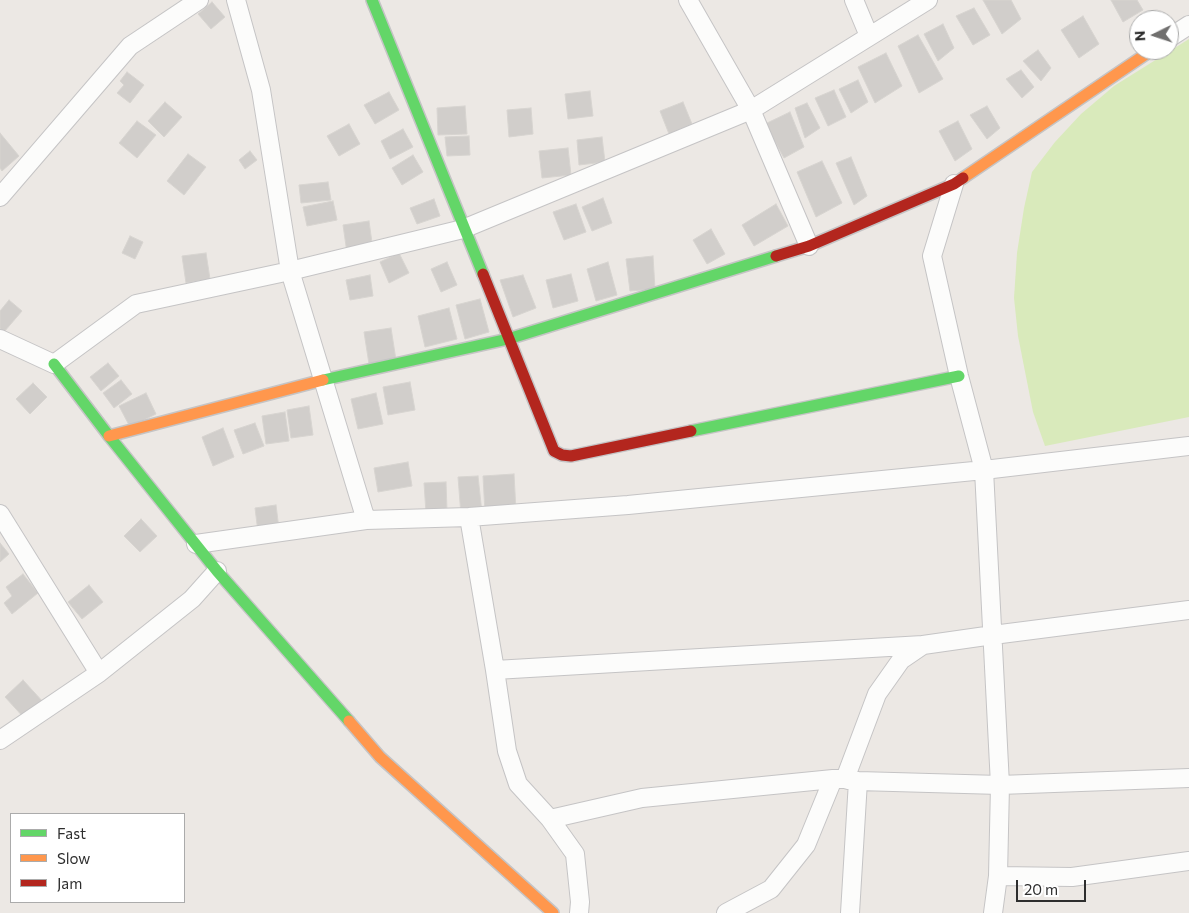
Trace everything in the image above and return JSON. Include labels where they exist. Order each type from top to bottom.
[{"type":"street","points":[[0,197],[130,46],[199,0]]},
{"type":"street","points":[[236,0],[262,90],[290,271],[366,520]]},
{"type":"street","points":[[372,0],[554,451],[562,455],[571,456],[958,376]]},
{"type":"street","points":[[688,0],[751,110],[809,246]]},
{"type":"street","points":[[854,0],[869,36]]},
{"type":"street","points":[[54,364],[136,304],[290,271],[463,228],[751,110],[928,0]]},
{"type":"street","points":[[109,436],[322,380],[508,339],[809,246],[954,184],[1137,60]]},
{"type":"street","points":[[954,184],[932,256],[958,376],[984,470],[1000,785],[998,876],[993,913]]},
{"type":"street","points":[[0,338],[54,364],[217,571],[380,757],[553,913]]},
{"type":"street","points":[[196,544],[366,520],[469,517],[638,504],[984,470],[1189,446]]},
{"type":"street","points":[[0,514],[99,672]]},
{"type":"street","points":[[469,517],[507,751],[518,784],[550,819],[575,854],[580,902],[579,913]]},
{"type":"street","points":[[0,740],[99,672],[192,599],[217,571]]},
{"type":"street","points":[[495,670],[923,645],[993,634],[1189,610]]},
{"type":"street","points":[[726,913],[771,889],[806,845],[845,780],[878,694],[901,660],[923,645]]},
{"type":"street","points":[[550,819],[642,798],[845,780],[1000,785],[1189,778]]},
{"type":"street","points":[[845,780],[850,913]]},
{"type":"street","points":[[998,876],[1072,877],[1189,860]]},
{"type":"green space","points":[[1189,39],[1189,417],[1045,446],[1033,412],[1018,336],[1014,298],[1017,253],[1032,172],[1055,142],[1081,114],[1114,86],[1155,60],[1179,60],[1179,45]]},
{"type":"building","points":[[983,0],[1011,0],[1021,19],[1002,34]]},
{"type":"building","points":[[1111,0],[1137,0],[1143,10],[1129,10],[1129,18],[1123,22]]},
{"type":"building","points":[[212,2],[225,17],[211,29],[198,14]]},
{"type":"building","points":[[974,8],[990,35],[973,45],[956,16]]},
{"type":"building","points":[[1083,16],[1099,44],[1079,58],[1061,30]]},
{"type":"building","points":[[943,24],[954,48],[938,61],[924,34]]},
{"type":"building","points":[[918,35],[943,79],[919,93],[898,46]]},
{"type":"building","points":[[1038,50],[1051,68],[1041,81],[1023,61]]},
{"type":"building","points":[[886,53],[902,86],[875,103],[858,67]]},
{"type":"building","points":[[1021,70],[1034,87],[1022,98],[1006,79]]},
{"type":"building","points":[[127,72],[144,85],[130,103],[117,93],[124,85],[120,81]]},
{"type":"building","points":[[858,80],[868,102],[851,113],[839,89]]},
{"type":"building","points":[[834,90],[846,117],[828,126],[815,98]]},
{"type":"building","points":[[590,91],[593,116],[568,119],[565,94]]},
{"type":"building","points":[[389,92],[399,110],[375,124],[364,105]]},
{"type":"building","points":[[165,102],[182,117],[164,137],[148,121]]},
{"type":"building","points":[[683,102],[692,124],[669,134],[660,111]]},
{"type":"building","points":[[807,103],[820,128],[805,138],[795,108]]},
{"type":"building","points":[[465,106],[467,134],[438,135],[437,108]]},
{"type":"building","points":[[987,106],[1000,128],[987,139],[970,115]]},
{"type":"building","points":[[531,108],[533,134],[509,137],[507,110]]},
{"type":"building","points":[[790,112],[804,147],[784,158],[765,124]]},
{"type":"building","points":[[137,121],[156,135],[137,158],[119,143]]},
{"type":"building","points":[[958,121],[972,149],[955,161],[939,131]]},
{"type":"building","points":[[349,124],[360,144],[339,156],[327,136]]},
{"type":"building","points":[[403,129],[413,147],[390,159],[381,141]]},
{"type":"building","points":[[0,133],[19,156],[2,171],[0,168]]},
{"type":"building","points":[[469,136],[470,155],[447,156],[445,137]]},
{"type":"building","points":[[602,137],[605,162],[579,165],[577,140]]},
{"type":"building","points":[[568,148],[571,175],[542,178],[539,151]]},
{"type":"building","points":[[250,151],[257,160],[245,169],[239,160]]},
{"type":"building","points":[[188,154],[206,167],[184,195],[167,181]]},
{"type":"building","points":[[413,155],[423,172],[402,185],[392,168]]},
{"type":"building","points":[[851,157],[867,196],[854,205],[836,163]]},
{"type":"building","points":[[822,161],[842,203],[816,217],[797,172]]},
{"type":"building","points":[[328,182],[331,200],[301,203],[299,185]]},
{"type":"building","points":[[603,198],[612,223],[592,231],[582,207]]},
{"type":"building","points":[[434,199],[440,216],[417,224],[410,208]]},
{"type":"building","points":[[333,201],[337,220],[307,226],[303,207]]},
{"type":"building","points":[[576,204],[586,232],[564,240],[553,212]]},
{"type":"building","points":[[776,204],[788,226],[754,246],[742,225]]},
{"type":"building","points":[[369,221],[373,250],[347,253],[343,225]]},
{"type":"building","points":[[711,229],[725,254],[707,264],[693,240]]},
{"type":"building","points":[[130,236],[143,242],[135,259],[122,253]]},
{"type":"building","points":[[206,253],[210,279],[186,283],[182,256]]},
{"type":"building","points":[[399,253],[409,273],[389,283],[380,262]]},
{"type":"building","points":[[653,256],[655,289],[630,291],[626,259]]},
{"type":"building","points":[[447,262],[457,285],[441,292],[431,269]]},
{"type":"building","points":[[608,262],[617,295],[596,301],[587,269]]},
{"type":"building","points":[[571,274],[578,301],[553,308],[546,280]]},
{"type":"building","points":[[370,275],[373,296],[350,300],[346,280]]},
{"type":"building","points":[[523,275],[536,308],[513,317],[500,280]]},
{"type":"building","points":[[480,299],[489,332],[465,339],[456,305]]},
{"type":"building","points":[[9,300],[22,311],[4,332],[0,328],[0,311]]},
{"type":"building","points":[[449,308],[457,339],[425,347],[418,316]]},
{"type":"building","points":[[391,328],[396,360],[369,364],[364,332]]},
{"type":"building","points":[[108,363],[119,376],[101,391],[90,377]]},
{"type":"building","points":[[121,380],[132,394],[114,408],[103,393]]},
{"type":"building","points":[[410,382],[415,410],[388,415],[383,387]]},
{"type":"building","points":[[33,383],[47,397],[30,414],[16,399]]},
{"type":"building","points":[[146,393],[156,414],[130,427],[119,406]]},
{"type":"building","points":[[376,393],[383,424],[358,429],[351,399]]},
{"type":"building","points":[[309,406],[313,435],[291,438],[287,410]]},
{"type":"building","points":[[285,412],[289,441],[266,444],[262,416]]},
{"type":"building","points":[[255,423],[264,446],[243,454],[234,430]]},
{"type":"building","points":[[223,428],[234,457],[213,466],[202,437]]},
{"type":"building","points":[[408,462],[412,486],[378,492],[374,468]]},
{"type":"building","points":[[514,474],[516,511],[485,513],[483,476]]},
{"type":"building","points":[[478,476],[482,513],[461,515],[458,477]]},
{"type":"building","points":[[446,482],[447,511],[426,513],[424,483]]},
{"type":"building","points":[[276,505],[279,529],[258,532],[255,508]]},
{"type":"building","points":[[141,519],[157,536],[140,552],[124,536]]},
{"type":"building","points":[[0,543],[9,554],[0,562]]},
{"type":"building","points":[[23,574],[38,593],[12,614],[4,603],[12,596],[6,587]]},
{"type":"building","points":[[89,585],[103,602],[82,619],[68,602]]},
{"type":"building","points":[[23,680],[44,703],[26,720],[5,697]]},
{"type":"traffic: fast","points":[[372,0],[483,274]]},
{"type":"traffic: fast","points":[[323,380],[508,339],[776,256]]},
{"type":"traffic: fast","points":[[54,364],[217,571],[349,721]]},
{"type":"traffic: fast","points":[[691,431],[959,376]]},
{"type":"traffic: slow","points":[[963,178],[1137,60]]},
{"type":"traffic: slow","points":[[109,436],[323,380]]},
{"type":"traffic: slow","points":[[349,721],[380,757],[553,913]]},
{"type":"traffic: jam","points":[[776,256],[809,246],[954,184],[963,178]]},
{"type":"traffic: jam","points":[[483,274],[554,451],[562,455],[571,456],[691,431]]}]
